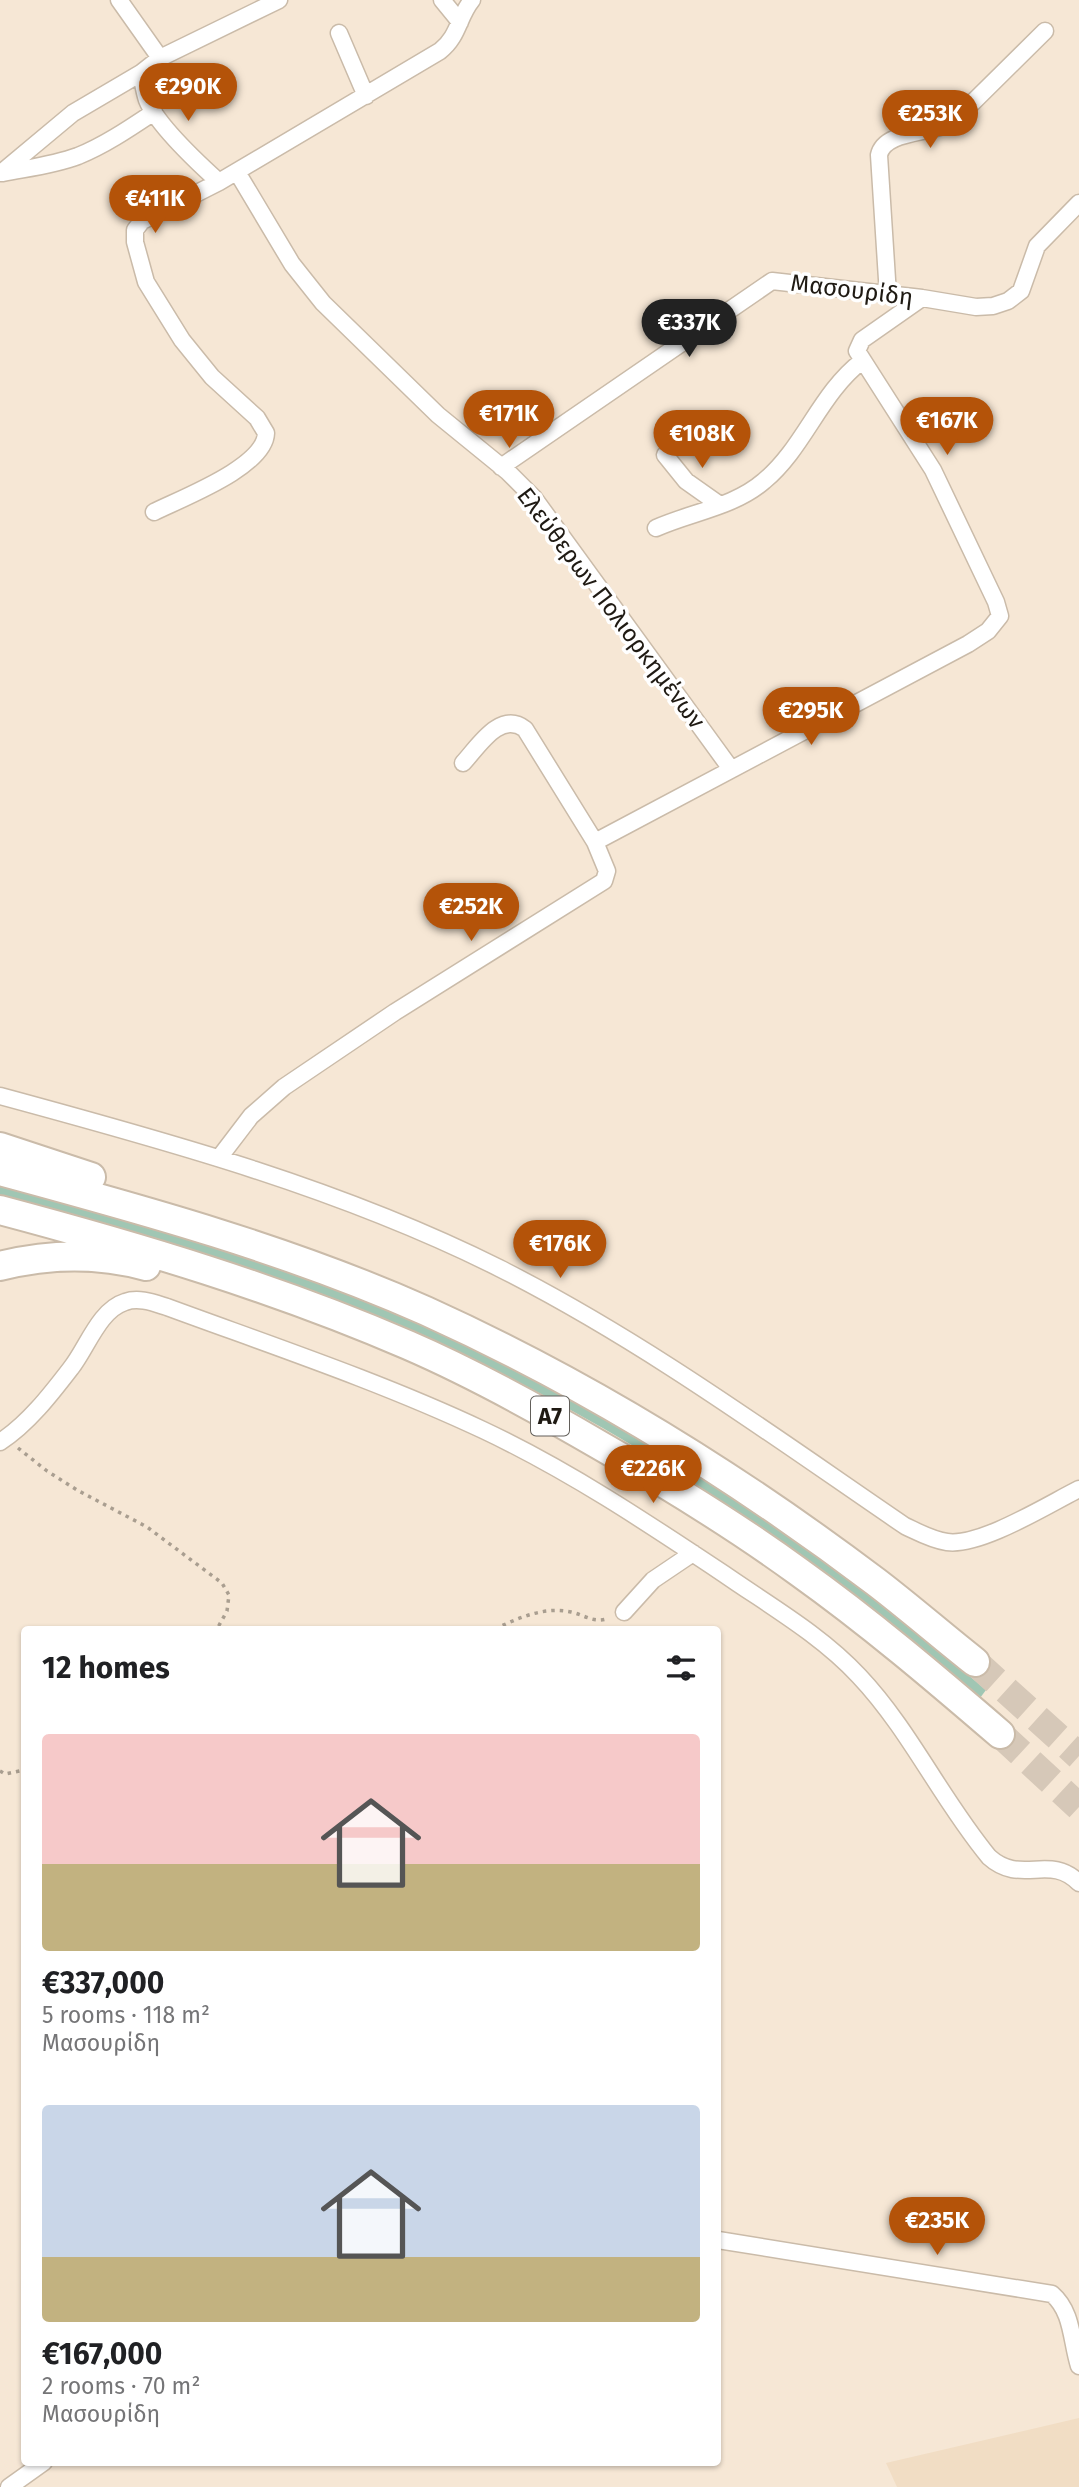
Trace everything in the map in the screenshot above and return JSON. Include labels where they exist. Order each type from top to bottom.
[{"type":"highway","points":[[0,1147],[148,1196],[290,1249],[356,1283]]},
{"type":"highway","name":"Α7","points":[[0,1171],[204,1229],[356,1283],[425,1311],[547,1371],[665,1439],[821,1541],[975,1662]]},
{"type":"highway","name":"Α7","points":[[0,1210],[194,1264],[345,1319],[422,1352],[529,1404],[697,1503],[788,1564],[859,1617],[1000,1734]]},
{"type":"highway","points":[[0,1266],[26,1259],[62,1256],[129,1262],[345,1319]]},
{"type":"street","points":[[119,0],[160,58]]},
{"type":"street","points":[[1,173],[73,113],[141,73],[160,58],[279,0]]},
{"type":"street","points":[[442,0],[460,22]]},
{"type":"street","points":[[154,512],[236,470],[261,449],[266,437],[265,429],[257,418],[212,377],[182,340],[146,282],[135,242],[135,230],[142,221],[237,172],[310,126],[440,51],[452,41],[472,0]]},
{"type":"street","points":[[888,295],[879,155],[881,147],[894,138],[942,127],[956,120],[1045,31]]},
{"type":"street","points":[[339,33],[366,96]]},
{"type":"street","points":[[141,73],[148,101],[155,112],[177,140],[219,182]]},
{"type":"street","points":[[1,173],[78,156],[155,112]]},
{"type":"street","name":"Ελεύθερων Πολιορκημένων","points":[[237,172],[292,264],[323,303],[444,421],[524,488],[552,522],[731,769]]},
{"type":"street","name":"Μασουρίδη","points":[[501,467],[767,283],[775,281],[981,307],[998,305],[1021,291],[1040,241],[1079,203]]},
{"type":"street","points":[[595,842],[968,644],[988,631],[1000,616],[991,590],[933,470],[857,351],[860,343],[922,298]]},
{"type":"street","points":[[656,528],[741,498],[771,475],[836,386],[862,361]]},
{"type":"street","points":[[665,454],[686,481],[702,495],[720,505]]},
{"type":"street","points":[[219,1157],[251,1116],[284,1087],[395,1012],[604,881],[607,872],[595,842],[521,726],[509,723],[500,726],[463,763]]},
{"type":"street","points":[[0,1096],[219,1157],[295,1182],[437,1239],[534,1287],[675,1371],[905,1526],[926,1535],[947,1542],[969,1541],[991,1533],[1079,1489]]},
{"type":"street","points":[[2,1441],[53,1390],[72,1367],[102,1321],[117,1305],[137,1300],[159,1304],[431,1407],[485,1431],[563,1472],[693,1553],[818,1639],[858,1674],[895,1719],[980,1846],[998,1864],[1021,1871],[1046,1868],[1059,1870],[1071,1875],[1079,1883]]},
{"type":"street","points":[[624,1612],[653,1580],[693,1553]]},
{"type":"street","points":[[721,2240],[1052,2294],[1064,2307],[1069,2319],[1079,2366]]},
{"type":"street","points":[[9,2487],[38,2466]]},
{"type":"path","points":[[2,1441],[77,1490],[147,1527],[222,1583],[229,1595],[226,1611],[218,1626]]},
{"type":"path","points":[[502,1626],[533,1613],[571,1612],[588,1619],[603,1620],[624,1612]]},
{"type":"path","points":[[0,1771],[5,1774],[21,1770]]},
{"type":"shaded area","points":[[1079,2418],[1079,2487],[897,2487],[886,2463]]},
{"type":"green space","points":[[0,1185],[160,1230],[318,1282],[421,1324],[544,1385],[664,1455],[760,1517],[898,1617],[986,1690],[980,1698],[917,1644],[851,1593],[713,1495],[568,1408],[494,1370],[419,1334],[317,1292],[212,1256],[0,1195]]},
{"type":"tunnel","points":[[975,1662],[1079,1756]]},
{"type":"tunnel","points":[[1000,1734],[1079,1807]]}]
